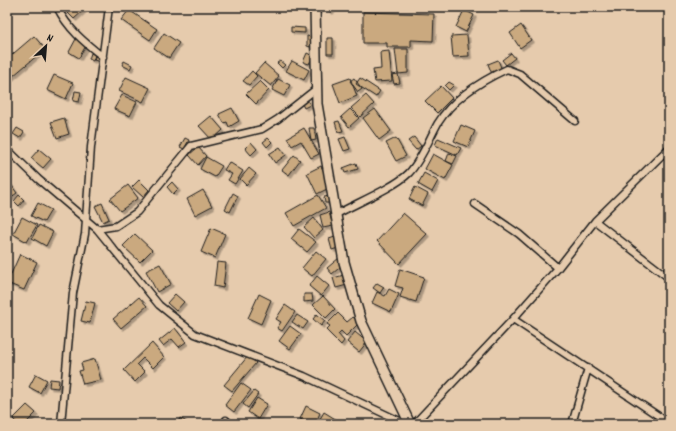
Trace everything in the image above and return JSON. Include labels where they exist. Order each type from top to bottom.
[{"type":"street","points":[[57,7],[67,25],[75,34],[103,57]]},
{"type":"street","points":[[61,424],[73,293],[85,234],[91,147],[109,7]]},
{"type":"street","points":[[315,7],[316,89],[322,144],[344,262],[361,321],[410,424]]},
{"type":"street","points":[[335,215],[402,179],[416,164],[438,123],[457,99],[507,69],[520,74],[575,121]]},
{"type":"street","points":[[97,229],[122,223],[137,212],[191,146],[262,129],[278,119],[316,89]]},
{"type":"street","points":[[414,424],[513,319],[558,268],[595,221],[669,148]]},
{"type":"street","points":[[7,149],[38,179],[97,229],[159,305],[195,334],[304,376],[406,424]]},
{"type":"street","points":[[474,204],[519,234],[558,268]]},
{"type":"street","points":[[595,221],[669,278]]},
{"type":"street","points":[[513,319],[669,423]]},
{"type":"street","points":[[572,424],[588,368]]},
{"type":"building","points":[[62,7],[83,7],[85,9],[74,19]]},
{"type":"building","points":[[327,7],[336,7],[330,12]]},
{"type":"building","points":[[129,10],[157,29],[150,40],[121,20]]},
{"type":"building","points":[[464,10],[474,15],[466,32],[456,27]]},
{"type":"building","points":[[363,12],[434,14],[433,41],[411,40],[411,47],[387,47],[387,43],[363,43]]},
{"type":"building","points":[[521,25],[531,40],[520,48],[510,33]]},
{"type":"building","points":[[291,27],[305,28],[305,33],[291,32]]},
{"type":"building","points":[[164,33],[179,43],[169,58],[154,48]]},
{"type":"building","points":[[467,35],[469,56],[453,57],[451,36]]},
{"type":"building","points":[[34,36],[45,49],[7,81],[7,59]]},
{"type":"building","points":[[307,36],[311,37],[311,47],[307,46]]},
{"type":"building","points":[[77,37],[88,42],[79,58],[69,52]]},
{"type":"building","points":[[327,38],[333,38],[333,54],[327,54]]},
{"type":"building","points":[[395,49],[408,49],[408,73],[398,74]]},
{"type":"building","points":[[389,51],[392,81],[375,82],[373,70],[381,69],[380,52]]},
{"type":"building","points":[[91,53],[95,55],[93,61],[89,59]]},
{"type":"building","points":[[96,53],[102,55],[100,62],[94,60]]},
{"type":"building","points":[[307,53],[313,56],[309,64],[303,62]]},
{"type":"building","points":[[511,53],[515,58],[506,65],[502,60]]},
{"type":"building","points":[[498,60],[502,70],[492,74],[488,64]]},
{"type":"building","points":[[124,61],[132,65],[130,69],[122,65]]},
{"type":"building","points":[[280,61],[285,65],[282,68],[277,63]]},
{"type":"building","points":[[292,61],[309,70],[304,80],[286,71]]},
{"type":"building","points":[[264,63],[279,76],[271,86],[255,73]]},
{"type":"building","points":[[252,71],[257,76],[249,85],[243,81]]},
{"type":"building","points":[[398,74],[400,83],[394,84],[392,75]]},
{"type":"building","points":[[54,75],[73,83],[66,99],[47,90]]},
{"type":"building","points":[[126,77],[150,88],[143,102],[119,91]]},
{"type":"building","points":[[350,78],[357,96],[340,103],[333,84]]},
{"type":"building","points":[[354,78],[362,89],[358,92],[350,81]]},
{"type":"building","points":[[360,78],[380,91],[376,97],[356,84]]},
{"type":"building","points":[[278,79],[290,85],[284,96],[272,90]]},
{"type":"building","points":[[260,81],[269,90],[256,104],[246,94]]},
{"type":"building","points":[[449,82],[454,85],[449,90],[445,86]]},
{"type":"building","points":[[441,86],[452,98],[437,113],[425,101]]},
{"type":"building","points":[[75,91],[81,92],[79,102],[73,101]]},
{"type":"building","points":[[122,95],[137,102],[130,116],[114,109]]},
{"type":"building","points":[[366,95],[374,104],[360,117],[351,108]]},
{"type":"building","points":[[307,99],[310,105],[304,108],[301,102]]},
{"type":"building","points":[[232,108],[239,121],[229,127],[227,122],[224,123],[219,114]]},
{"type":"building","points":[[350,109],[359,118],[349,127],[341,117]]},
{"type":"building","points":[[375,109],[391,131],[379,140],[363,118]]},
{"type":"building","points":[[211,116],[223,130],[212,140],[199,126]]},
{"type":"building","points":[[64,118],[69,134],[57,138],[51,122]]},
{"type":"building","points":[[339,121],[343,131],[338,132],[335,122]]},
{"type":"building","points":[[461,125],[475,131],[468,147],[454,141]]},
{"type":"building","points":[[17,128],[24,132],[20,138],[13,134]]},
{"type":"building","points":[[304,128],[319,154],[311,158],[301,141],[292,146],[287,138]]},
{"type":"building","points":[[309,128],[314,128],[316,140],[311,141]]},
{"type":"building","points":[[345,137],[350,149],[344,151],[339,139]]},
{"type":"building","points":[[414,137],[421,146],[416,150],[408,141]]},
{"type":"building","points":[[185,138],[189,140],[184,149],[180,147]]},
{"type":"building","points":[[268,138],[272,142],[267,147],[263,142]]},
{"type":"building","points":[[396,138],[406,156],[396,161],[386,143]]},
{"type":"building","points":[[438,138],[461,148],[457,155],[435,145]]},
{"type":"building","points":[[251,142],[257,149],[251,155],[245,148]]},
{"type":"building","points":[[198,147],[206,156],[198,165],[189,155]]},
{"type":"building","points":[[280,147],[286,155],[275,163],[269,154]]},
{"type":"building","points":[[39,149],[51,159],[43,168],[31,158]]},
{"type":"building","points":[[449,153],[457,156],[453,164],[446,161]]},
{"type":"building","points":[[433,154],[453,165],[445,180],[425,169]]},
{"type":"building","points":[[294,155],[300,160],[289,175],[282,170]]},
{"type":"building","points":[[206,157],[222,166],[215,177],[200,169]]},
{"type":"building","points":[[229,162],[243,171],[235,184],[228,180],[232,174],[224,170]]},
{"type":"building","points":[[356,163],[358,169],[345,173],[343,168]]},
{"type":"building","points":[[321,166],[331,187],[317,194],[307,173]]},
{"type":"building","points":[[249,168],[256,174],[246,185],[240,179]]},
{"type":"building","points":[[424,173],[438,181],[432,192],[418,184]]},
{"type":"building","points":[[7,179],[17,193],[7,200]]},
{"type":"building","points":[[139,180],[149,190],[143,197],[132,187]]},
{"type":"building","points":[[172,182],[178,189],[173,194],[167,187]]},
{"type":"building","points":[[128,185],[138,198],[120,211],[110,199]]},
{"type":"building","points":[[415,187],[428,194],[422,206],[409,199]]},
{"type":"building","points":[[203,190],[212,206],[195,215],[187,199]]},
{"type":"building","points":[[233,193],[238,196],[230,212],[225,209]]},
{"type":"building","points":[[19,195],[24,200],[19,206],[14,201]]},
{"type":"building","points":[[318,195],[326,208],[294,226],[286,213]]},
{"type":"building","points":[[330,196],[331,203],[325,203],[324,197]]},
{"type":"building","points":[[38,203],[51,210],[44,222],[31,216]]},
{"type":"building","points":[[102,203],[109,219],[103,222],[95,206]]},
{"type":"building","points":[[329,212],[333,226],[323,228],[320,215]]},
{"type":"building","points":[[403,213],[427,234],[399,264],[377,241]]},
{"type":"building","points":[[22,217],[37,225],[27,242],[13,234]]},
{"type":"building","points":[[314,218],[323,230],[314,238],[304,227]]},
{"type":"building","points":[[39,225],[53,232],[46,246],[32,238]]},
{"type":"building","points":[[211,228],[225,234],[215,258],[201,252]]},
{"type":"building","points":[[299,229],[316,242],[307,252],[291,239]]},
{"type":"building","points":[[135,234],[152,250],[140,262],[123,246]]},
{"type":"building","points":[[335,237],[338,248],[332,250],[329,239]]},
{"type":"building","points":[[316,251],[326,259],[312,276],[302,268]]},
{"type":"building","points":[[20,254],[37,262],[24,290],[7,283]]},
{"type":"building","points":[[339,258],[344,264],[332,274],[327,268]]},
{"type":"building","points":[[217,262],[226,263],[223,288],[214,286]]},
{"type":"building","points":[[160,264],[171,284],[157,292],[146,271]]},
{"type":"building","points":[[400,269],[424,277],[416,302],[400,297],[403,288],[395,286]]},
{"type":"building","points":[[344,275],[347,285],[336,288],[333,278]]},
{"type":"building","points":[[317,276],[329,286],[321,296],[309,286]]},
{"type":"building","points":[[377,283],[384,287],[380,293],[373,288]]},
{"type":"building","points":[[389,289],[399,294],[391,312],[372,303],[377,292],[385,296]]},
{"type":"building","points":[[175,294],[184,302],[176,311],[167,303]]},
{"type":"building","points":[[259,294],[271,300],[261,324],[248,318]]},
{"type":"building","points":[[304,294],[312,294],[313,301],[304,302]]},
{"type":"building","points":[[323,296],[335,309],[326,318],[313,305]]},
{"type":"building","points":[[139,297],[147,306],[121,328],[113,319]]},
{"type":"building","points":[[86,301],[95,303],[90,323],[81,321]]},
{"type":"building","points":[[285,305],[295,312],[282,331],[277,328],[281,322],[276,319]]},
{"type":"building","points":[[338,313],[347,322],[353,317],[359,323],[346,336],[341,331],[338,334],[344,341],[341,345],[326,330],[330,326],[327,324]]},
{"type":"building","points":[[317,314],[325,321],[321,326],[313,319]]},
{"type":"building","points":[[297,315],[308,322],[303,329],[292,322]]},
{"type":"building","points":[[290,326],[301,334],[290,349],[279,341]]},
{"type":"building","points":[[175,328],[186,342],[179,347],[172,339],[163,346],[159,341]]},
{"type":"building","points":[[355,332],[367,342],[359,352],[347,342]]},
{"type":"building","points":[[152,343],[164,357],[153,368],[143,358],[137,364],[145,372],[135,382],[124,370]]},
{"type":"building","points":[[248,356],[256,363],[232,391],[224,385]]},
{"type":"building","points":[[95,359],[101,380],[83,384],[79,371],[83,370],[81,363]]},
{"type":"building","points":[[36,374],[47,380],[40,393],[29,387]]},
{"type":"building","points":[[50,379],[59,380],[58,388],[49,387]]},
{"type":"building","points":[[241,383],[251,390],[234,412],[225,405]]},
{"type":"building","points":[[254,391],[258,394],[248,408],[243,404]]},
{"type":"building","points":[[257,398],[267,404],[258,419],[248,412]]},
{"type":"building","points":[[27,405],[36,413],[25,424],[18,424],[13,419]]},
{"type":"building","points":[[306,406],[320,413],[315,424],[310,424],[300,419]]},
{"type":"building","points":[[324,412],[337,420],[334,424],[317,424]]},
{"type":"building","points":[[180,418],[190,424],[177,424]]}]
